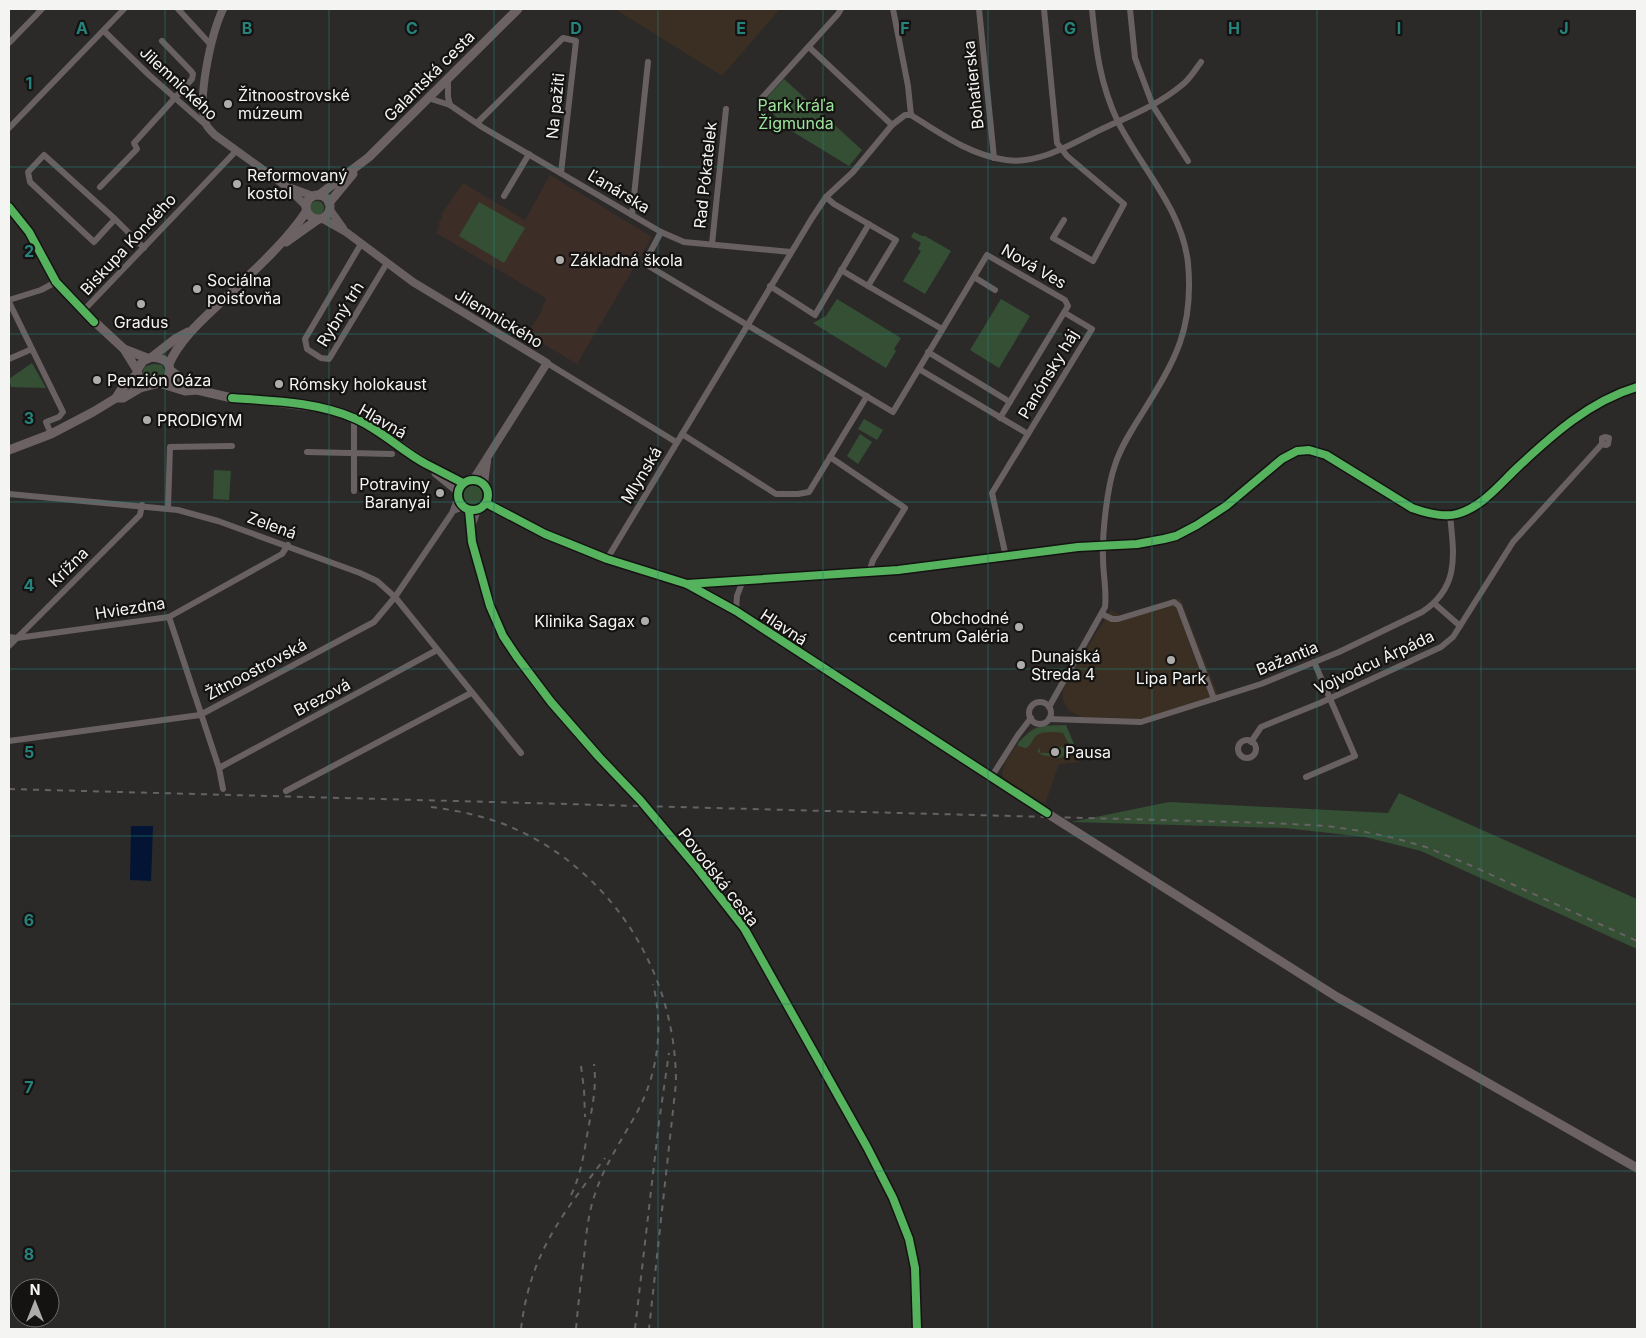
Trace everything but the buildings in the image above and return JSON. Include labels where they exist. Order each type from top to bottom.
[{"type":"main road","name":"Galantská cesta","points":[[330,206],[361,164],[518,9]]},
{"type":"main road","name":"Galantská cesta","points":[[316,195],[361,164]]},
{"type":"main road","points":[[116,398],[123,398],[168,378],[174,354],[191,330],[275,249],[306,208],[308,200],[316,195],[324,197],[330,206],[327,216],[275,249]]},
{"type":"main road","points":[[9,207],[29,232],[56,282],[83,311],[124,349],[142,381],[154,384]]},
{"type":"main road","points":[[306,208],[311,218],[320,219]]},
{"type":"main road","points":[[9,450],[51,434],[116,398],[137,372],[143,361],[191,330]]},
{"type":"main road","points":[[124,349],[150,358],[162,358],[197,390]]},
{"type":"main road","name":"Hlavná","points":[[154,384],[185,391],[197,390],[232,398],[322,408],[354,418],[369,425],[427,464],[460,491]]},
{"type":"main road","points":[[473,480],[484,484],[489,493],[486,503],[470,509],[460,503],[460,491],[473,480]]},
{"type":"main road","name":"Hlavná","points":[[486,503],[545,534],[607,559],[686,584],[736,611],[777,640],[1337,996],[1637,1168]]},
{"type":"street","points":[[9,44],[42,9]]},
{"type":"street","points":[[9,128],[124,9]]},
{"type":"street","points":[[178,9],[210,45]]},
{"type":"street","points":[[208,126],[205,117],[204,87],[210,45],[224,9]]},
{"type":"street","points":[[761,99],[841,9]]},
{"type":"street","points":[[893,9],[908,86],[911,115]]},
{"type":"street","name":"Bohatierska","points":[[979,9],[994,158]]},
{"type":"street","points":[[1044,9],[1057,143],[1067,156],[1124,204],[1093,260],[1054,238],[1064,220]]},
{"type":"street","points":[[1049,707],[1102,614],[1106,595],[1103,546],[1109,487],[1114,465],[1180,346],[1187,318],[1189,289],[1188,261],[1183,239],[1175,218],[1159,188],[1118,122],[1103,84],[1098,66],[1092,9]]},
{"type":"street","points":[[1130,9],[1135,58],[1153,106],[1188,161]]},
{"type":"street","name":"Jilemnického","points":[[104,31],[208,126],[215,135],[287,187],[306,208]]},
{"type":"street","name":"Na pažiti","points":[[477,123],[563,38],[576,41],[561,174]]},
{"type":"street","points":[[100,187],[137,149],[134,143],[191,81],[193,74],[162,41]]},
{"type":"street","points":[[809,47],[892,126]]},
{"type":"street","points":[[632,215],[648,62]]},
{"type":"street","points":[[676,442],[826,196],[853,172],[892,126],[905,115],[911,115],[968,150],[1009,161],[1026,160],[1044,156],[1061,149],[1153,106],[1184,84],[1201,62]]},
{"type":"street","points":[[448,78],[450,105]]},
{"type":"street","name":"Ľanárska","points":[[428,98],[450,105],[561,174],[661,232],[684,242],[791,252]]},
{"type":"street","name":"Rad Pókatelek","points":[[712,244],[726,108]]},
{"type":"street","name":"Biskupa Kondého","points":[[83,311],[236,151]]},
{"type":"street","points":[[115,219],[94,242],[30,182],[28,172],[44,154],[115,219],[144,248]]},
{"type":"street","points":[[504,196],[529,154]]},
{"type":"street","name":"Jilemnického","points":[[287,187],[316,195]]},
{"type":"street","points":[[826,196],[834,204],[896,240],[868,286]]},
{"type":"street","name":"Jilemnického","points":[[330,206],[346,232]]},
{"type":"street","name":"Jilemnického","points":[[320,219],[346,232],[387,263],[449,305],[547,363],[473,480]]},
{"type":"street","points":[[770,286],[815,316],[869,224]]},
{"type":"street","name":"Nová Ves","points":[[661,232],[644,262],[647,266],[893,412],[988,255],[1065,300],[1068,306],[1010,402],[1004,420]]},
{"type":"street","name":"Rybný trh","points":[[361,244],[305,339],[307,349],[321,358],[329,359],[387,263]]},
{"type":"street","points":[[841,270],[942,329]]},
{"type":"street","points":[[974,277],[995,290]]},
{"type":"street","points":[[51,434],[46,422],[59,417],[63,412],[9,302],[56,282]]},
{"type":"street","name":"Panónsky háj","points":[[1006,556],[992,493],[1092,329],[1065,313]]},
{"type":"street","points":[[9,359],[32,349]]},
{"type":"street","points":[[928,352],[1010,402]]},
{"type":"street","name":"Mlynská","points":[[547,363],[676,442],[607,559]]},
{"type":"street","points":[[919,368],[1004,420]]},
{"type":"street","points":[[686,584],[925,567],[1006,556],[1152,542],[1176,536],[1197,525],[1226,506],[1282,458],[1297,451],[1309,450],[1326,455],[1412,508],[1427,513],[1458,514],[1478,505],[1552,436],[1585,411],[1624,391],[1637,387]]},
{"type":"street","points":[[682,434],[776,494],[809,492],[867,396]]},
{"type":"street","points":[[354,418],[354,491]]},
{"type":"street","name":"Panónsky háj","points":[[1004,420],[1028,434]]},
{"type":"street","name":"Vojvodcu Árpáda","points":[[1251,742],[1261,727],[1329,699],[1441,647],[1454,637],[1513,542],[1602,444]]},
{"type":"street","points":[[168,508],[170,447],[232,446]]},
{"type":"street","points":[[307,452],[392,454]]},
{"type":"street","points":[[830,457],[905,508],[873,560],[869,572]]},
{"type":"street","name":"Jilemnického","points":[[484,484],[488,459]]},
{"type":"street","name":"Žitnoostrovská","points":[[9,741],[200,714],[374,622],[395,597],[453,511],[460,491]]},
{"type":"street","name":"Zelená","points":[[9,494],[168,508],[218,521],[288,545],[377,580],[395,597],[521,753]]},
{"type":"street","name":"Krížna","points":[[9,646],[140,515],[142,505]]},
{"type":"street","points":[[453,511],[470,509]]},
{"type":"street","name":"Povodská cesta","points":[[470,509],[472,542],[490,606],[503,636],[558,709],[599,757],[640,800],[698,869],[744,928],[824,1069],[885,1182],[905,1226],[914,1255],[916,1329]]},
{"type":"street","name":"Bažantia","points":[[1049,719],[1141,722],[1261,684],[1409,619],[1435,604],[1446,590],[1453,568],[1450,515]]},
{"type":"street","name":"Hviezdna","points":[[9,637],[17,638],[169,617],[282,554],[288,545]]},
{"type":"street","points":[[736,611],[736,596],[743,580]]},
{"type":"street","points":[[1102,614],[1112,619],[1118,619],[1174,602],[1179,606],[1214,699]]},
{"type":"street","points":[[1435,604],[1460,626]]},
{"type":"street","points":[[169,617],[219,768],[223,789]]},
{"type":"street","name":"Brezová","points":[[219,768],[437,650]]},
{"type":"street","points":[[1306,777],[1355,756],[1314,662]]},
{"type":"street","points":[[286,792],[472,693]]},
{"type":"street","points":[[1042,703],[1049,707],[1051,711],[1049,719],[1040,724],[1033,721],[1030,712],[1036,704],[1042,703]]},
{"type":"street","points":[[992,776],[1031,718]]},
{"type":"shaded area","points":[[615,9],[780,9],[722,76]]},
{"type":"shaded area","name":"Základná škola","points":[[550,175],[652,237],[577,364],[527,334],[540,314],[546,298],[436,233],[440,225],[438,224],[443,217],[441,215],[463,183],[525,220]]},
{"type":"shaded area","points":[[1180,598],[1220,700],[1155,721],[1081,717],[1069,711],[1063,700],[1063,686],[1111,610],[1120,615]]},
{"type":"shaded area","points":[[1066,725],[1080,762],[1059,764],[1045,804],[1004,779],[1002,773],[1005,762],[1017,744],[1030,730],[1037,727]]},
{"type":"green space","name":"Park kráľa Žigmunda","points":[[784,79],[862,150],[849,166],[785,127],[763,102]]},
{"type":"green space","points":[[314,201],[320,201],[324,208],[320,215],[314,215],[310,211],[310,205]]},
{"type":"green space","points":[[479,202],[525,228],[504,263],[459,236]]},
{"type":"green space","points":[[914,232],[951,251],[925,294],[903,281],[921,251],[918,249],[921,243],[911,237]]},
{"type":"green space","points":[[837,299],[901,338],[886,368],[813,323],[826,316]]},
{"type":"green space","points":[[1001,299],[1030,316],[999,368],[970,350]]},
{"type":"green space","points":[[32,363],[46,388],[11,387],[9,379]]},
{"type":"green space","points":[[154,364],[162,365],[165,372],[162,376],[148,378],[143,374],[143,370],[147,366]]},
{"type":"green space","points":[[864,419],[883,430],[877,440],[858,429]]},
{"type":"green space","points":[[860,434],[872,442],[858,464],[847,456]]},
{"type":"green space","points":[[214,470],[231,471],[229,500],[213,499]]},
{"type":"green space","points":[[470,485],[478,485],[485,492],[485,500],[478,507],[470,507],[463,500],[463,492]]},
{"type":"green space","points":[[1066,725],[1079,756],[1072,750],[1063,733],[1050,732],[1040,734],[1026,748],[1018,746],[1018,743],[1035,729],[1045,726]]},
{"type":"green space","points":[[1058,747],[1065,749],[1065,755],[1060,758],[1042,755],[1037,751],[1040,748],[1040,753],[1051,753],[1052,756],[1059,756]]},
{"type":"green space","points":[[1399,793],[1637,899],[1637,949],[1421,851],[1365,837],[1285,828],[1071,822],[1169,802],[1388,813]]},
{"type":"water","points":[[131,826],[153,826],[151,881],[130,880]]},
{"type":"railway","points":[[9,789],[1327,826],[1361,831],[1426,847],[1637,941]]},
{"type":"railway","points":[[431,807],[466,813],[501,823],[539,841],[573,865],[603,893],[629,926],[649,961],[664,1000],[673,1041],[676,1083],[649,1329]]},
{"type":"railway","points":[[576,1329],[589,1217],[593,1202],[608,1164],[643,1100],[654,1068],[657,1052],[658,1018],[653,984]]},
{"type":"railway","points":[[635,1329],[669,1053]]},
{"type":"railway","points":[[571,1195],[582,1164],[591,1114],[595,1073],[594,1064]]},
{"type":"railway","points":[[581,1066],[585,1117]]},
{"type":"railway","points":[[521,1329],[525,1302],[540,1257],[561,1218],[605,1158]]},
{"type":"cycle path","points":[[9,207],[29,232],[56,282],[94,322]]},
{"type":"cycle path","points":[[687,584],[898,570],[1078,547],[1137,544],[1164,539],[1176,536],[1197,525],[1226,506],[1282,459],[1297,451],[1309,450],[1326,455],[1412,508],[1440,515],[1457,514],[1482,501],[1544,443],[1572,420],[1603,401],[1637,387]]},
{"type":"cycle path","points":[[232,398],[295,403],[341,413],[365,424],[417,459],[463,483]]},
{"type":"cycle path","points":[[473,480],[484,484],[488,495],[484,506],[473,510],[462,506],[458,495],[462,484],[473,480]]},
{"type":"cycle path","points":[[486,503],[545,534],[607,559],[687,584],[736,611],[1047,813]]},
{"type":"cycle path","points":[[469,510],[472,542],[490,606],[503,636],[551,702],[640,800],[698,869],[744,928],[867,1147],[893,1198],[909,1239],[915,1268],[917,1329]]},
{"type":"place","name":"Žitnoostrovské múzeum","points":[[228,104]]},
{"type":"place","name":"Reformovaný kostol","points":[[237,184]]},
{"type":"place","name":"Základná škola","points":[[560,260]]},
{"type":"place","name":"Sociálna poisťovňa","points":[[197,289]]},
{"type":"place","name":"Gradus","points":[[141,304]]},
{"type":"place","name":"Penzión Oáza","points":[[97,380]]},
{"type":"place","name":"Rómsky holokaust","points":[[279,384]]},
{"type":"place","name":"PRODIGYM","points":[[147,420]]},
{"type":"place","name":"Potraviny Baranyai","points":[[440,493]]},
{"type":"place","name":"Klinika Sagax","points":[[645,621]]},
{"type":"place","name":"Obchodné centrum Galéria","points":[[1019,627]]},
{"type":"place","name":"Lipa Park","points":[[1171,660]]},
{"type":"place","name":"Dunajská Streda 4","points":[[1021,665]]},
{"type":"place","name":"Pausa","points":[[1055,752]]}]
